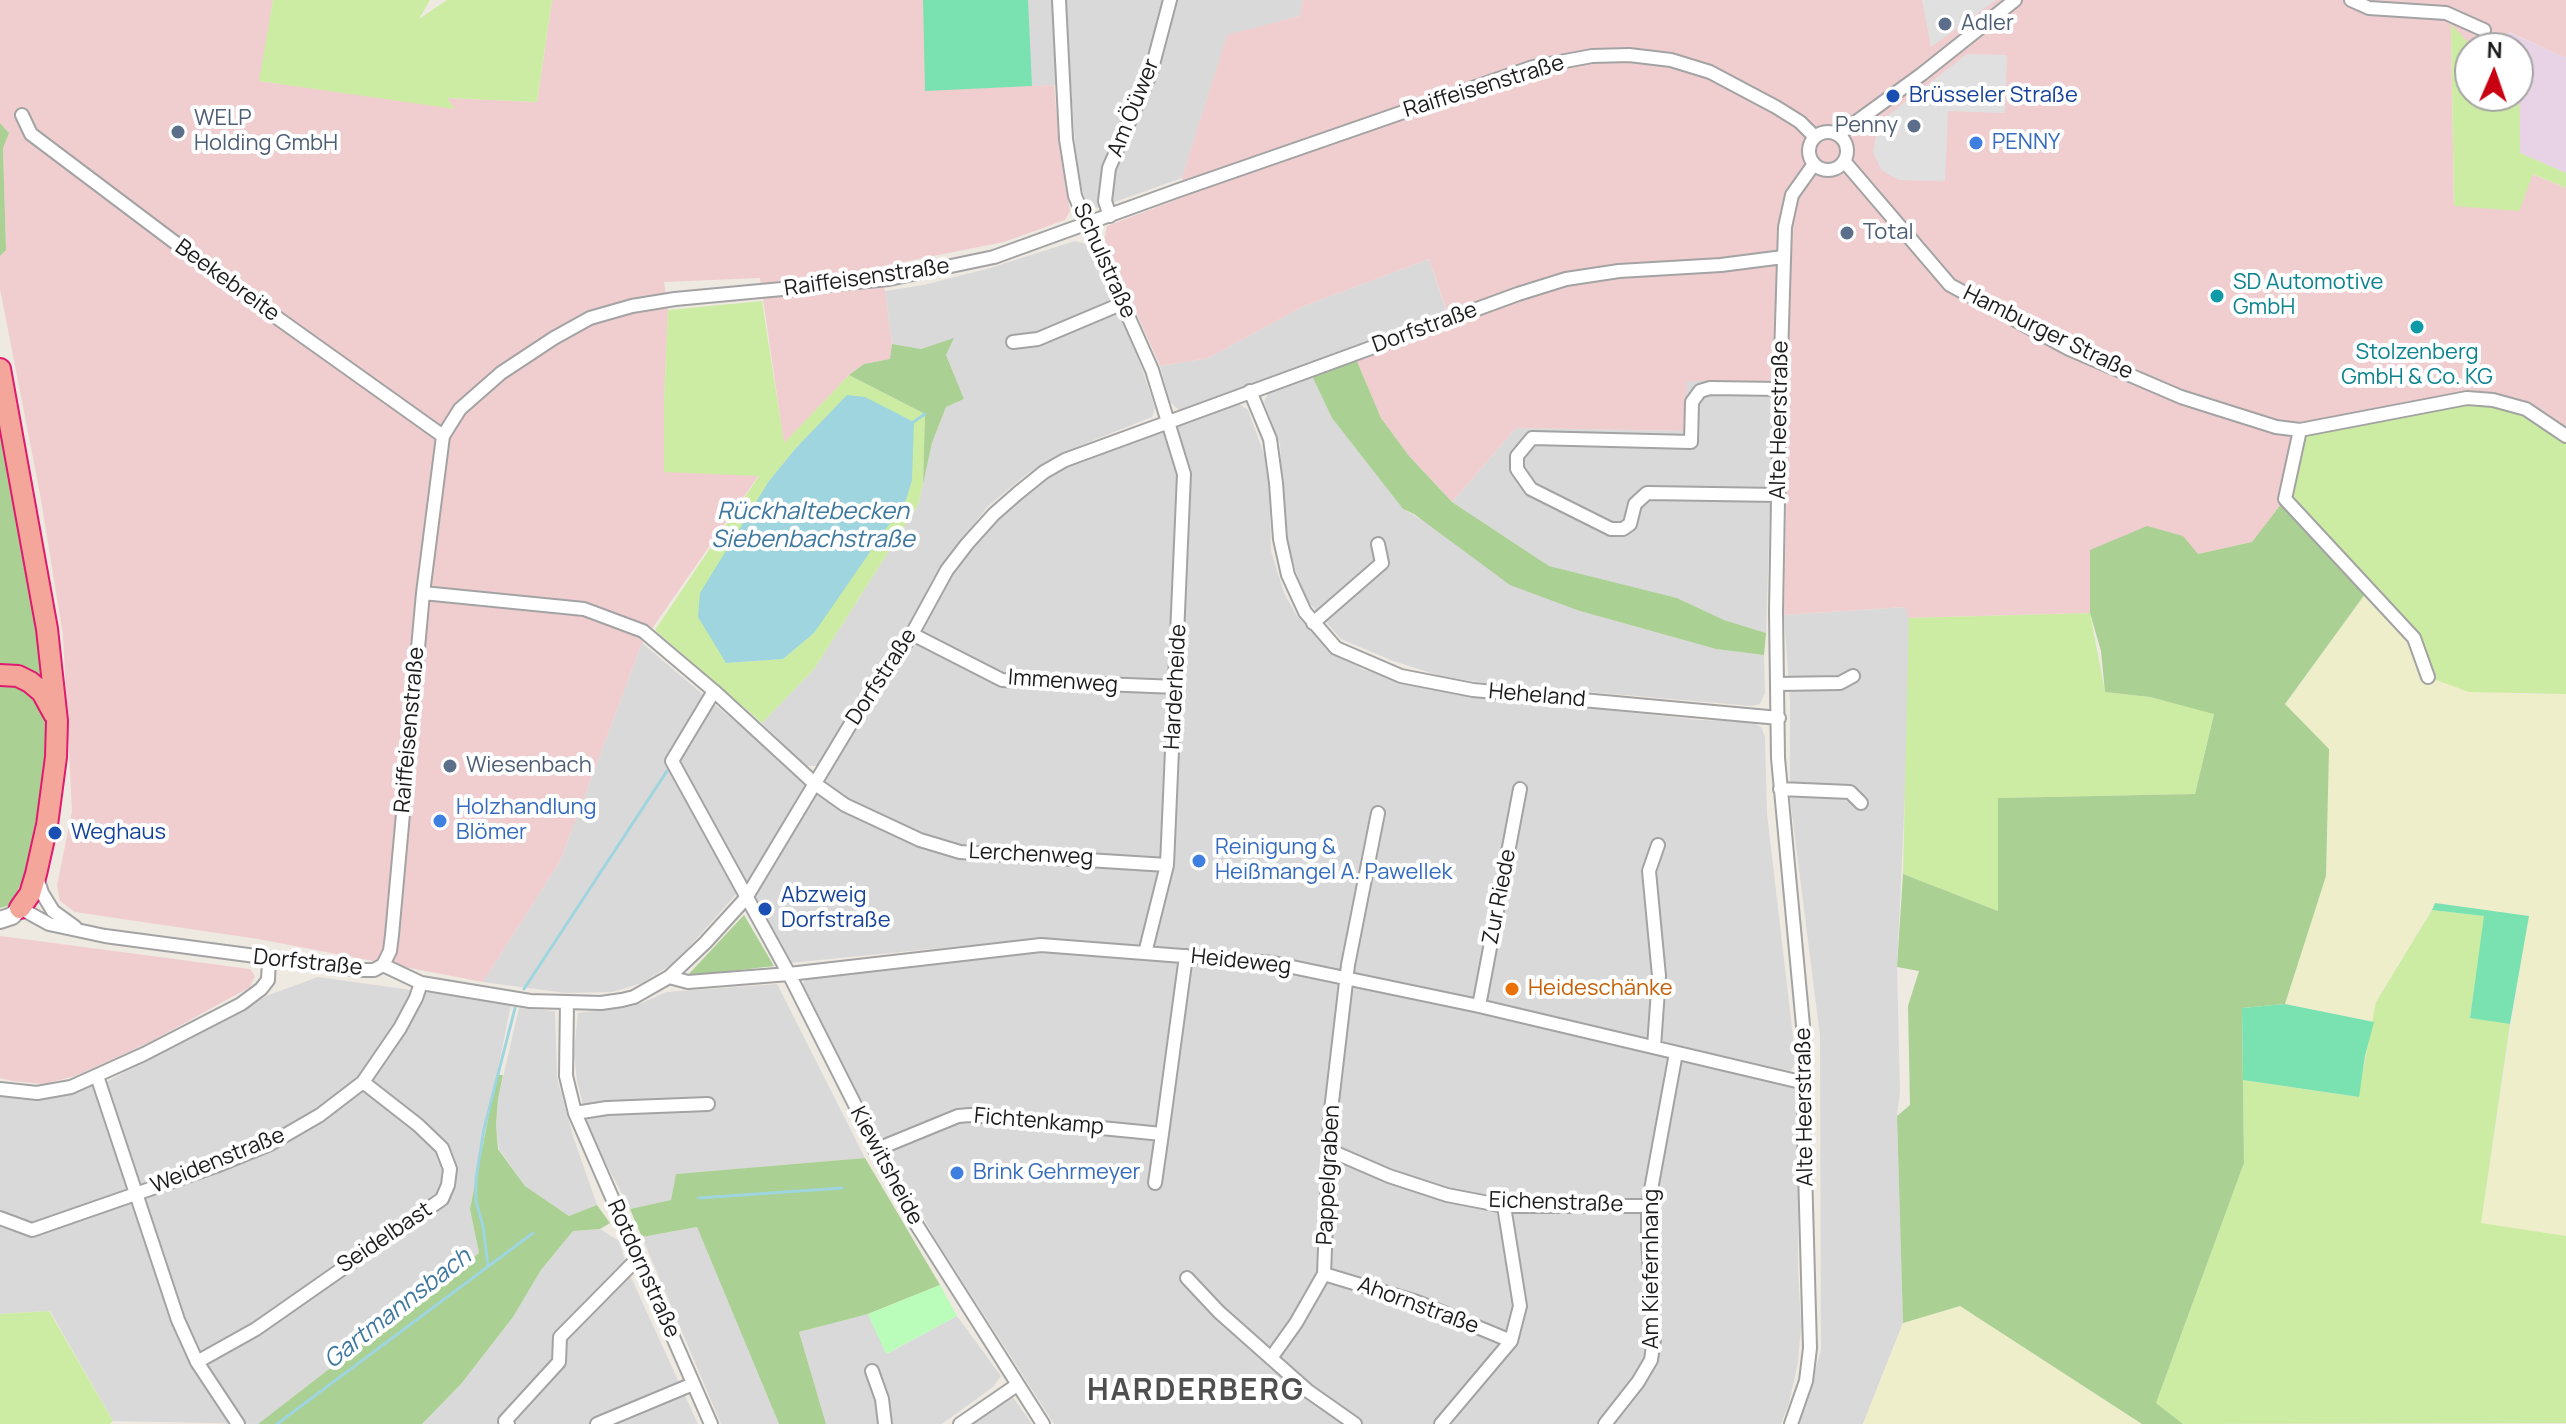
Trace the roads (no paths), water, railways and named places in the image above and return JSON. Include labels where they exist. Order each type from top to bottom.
[{"type":"highway","points":[[0,369],[47,629],[57,721],[56,757],[48,814],[36,874],[30,894],[20,908]]},
{"type":"highway","points":[[0,675],[18,676],[30,682],[42,692],[57,721]]},
{"type":"street","name":"Schulstraße","points":[[1059,0],[1066,139],[1075,196],[1152,370],[1168,421]]},
{"type":"street","name":"Am Öüwer","points":[[1110,216],[1105,201],[1109,168],[1151,72],[1170,0]]},
{"type":"street","points":[[1842,139],[2015,0]]},
{"type":"street","points":[[2351,0],[2369,8],[2446,13],[2484,30]]},
{"type":"street","name":"Raiffeisenstraße","points":[[383,965],[390,951],[392,935],[423,593],[443,436],[460,409],[501,373],[590,318],[632,306],[675,299],[912,276],[994,257],[1533,67],[1592,56],[1629,55],[1671,60],[1710,72],[1776,107],[1800,122],[1815,137]]},
{"type":"street","name":"Beekebreite","points":[[22,115],[31,134],[234,287],[443,436]]},
{"type":"street","points":[[1826,132],[1842,139],[1846,156],[1844,161],[1830,170],[1814,164],[1809,154],[1815,137],[1826,132]]},
{"type":"street","name":"Hamburger Straße","points":[[1844,161],[1950,285],[2069,349],[2181,397],[2276,427],[2300,430],[2467,398],[2493,400],[2526,409],[2566,436]]},
{"type":"street","name":"Alte Heerstraße","points":[[1791,1424],[1806,1381],[1810,1348],[1803,1007],[1780,789],[1776,612],[1780,389],[1783,257],[1792,195],[1814,164]]},
{"type":"street","name":"Dorfstraße","points":[[20,908],[49,924],[105,936],[361,970],[374,970],[383,965],[421,983],[530,1001],[601,1003],[634,997],[669,977],[746,898],[814,783],[912,634],[947,570],[994,514],[1044,472],[1065,460],[1168,421],[1566,279],[1619,271],[1721,265],[1783,257]]},
{"type":"street","points":[[1013,342],[1038,339],[1121,304]]},
{"type":"street","points":[[1779,495],[1647,493],[1635,504],[1630,524],[1623,529],[1611,529],[1531,489],[1517,469],[1517,456],[1532,438],[1691,442],[1692,402],[1700,391],[1710,388],[1780,389]]},
{"type":"street","name":"Heheland","points":[[1250,391],[1270,439],[1280,539],[1288,575],[1313,623],[1336,648],[1401,676],[1473,690],[1779,718]]},
{"type":"street","name":"Harderheide","points":[[1145,953],[1167,865],[1177,687],[1184,474],[1168,421]]},
{"type":"street","points":[[2300,430],[2285,499],[2414,638],[2428,677]]},
{"type":"street","points":[[1313,623],[1382,563],[1378,544]]},
{"type":"street","name":"Lerchenweg","points":[[423,593],[584,609],[643,631],[814,783],[845,805],[907,834],[960,852],[1167,865]]},
{"type":"street","name":"Immenweg","points":[[912,634],[1002,680],[1177,687]]},
{"type":"street","points":[[1778,684],[1840,683],[1853,676]]},
{"type":"street","name":"Kiewitsheide","points":[[714,691],[672,761],[789,974],[875,1150],[911,1216],[1043,1424]]},
{"type":"street","name":"Zur Riede","points":[[1479,1006],[1520,789]]},
{"type":"street","points":[[1780,789],[1850,792],[1861,803]]},
{"type":"street","name":"Pappelgraben","points":[[1271,1358],[1296,1323],[1324,1274],[1330,1119],[1349,978],[1348,965],[1378,813]]},
{"type":"street","points":[[1654,1047],[1659,976],[1649,871],[1658,845]]},
{"type":"street","points":[[36,874],[42,893],[53,911],[72,926],[105,936]]},
{"type":"street","points":[[0,920],[12,916],[20,908]]},
{"type":"street","name":"Heideweg","points":[[669,977],[688,982],[789,974],[1041,945],[1273,963],[1479,1006],[1805,1083]]},
{"type":"street","points":[[1155,1183],[1186,956]]},
{"type":"street","points":[[0,1089],[37,1093],[71,1087],[97,1076],[241,1004],[268,980],[269,959]]},
{"type":"street","name":"Weidenstraße","points":[[0,1218],[32,1230],[270,1144],[320,1115],[363,1082],[400,1028],[421,983]]},
{"type":"street","name":"Rotdornstraße","points":[[567,1002],[566,1076],[575,1113],[711,1424]]},
{"type":"street","name":"Am Kiefernhang","points":[[1605,1424],[1651,1360],[1654,1339],[1648,1206],[1676,1053]]},
{"type":"street","points":[[97,1076],[174,1308],[197,1362],[238,1424]]},
{"type":"street","name":"Seidelbast","points":[[197,1362],[256,1329],[442,1199],[450,1169],[442,1148],[363,1082]]},
{"type":"street","points":[[575,1113],[607,1108],[708,1104]]},
{"type":"street","name":"Fichtenkamp","points":[[875,1150],[958,1116],[970,1115],[1162,1134]]},
{"type":"street","name":"Eichenstraße","points":[[1329,1150],[1389,1176],[1447,1195],[1504,1206],[1648,1206]]},
{"type":"street","points":[[1441,1424],[1511,1341],[1520,1306],[1504,1206]]},
{"type":"street","points":[[508,1424],[505,1421],[559,1362],[560,1337],[639,1257]]},
{"type":"street","name":"Ahornstraße","points":[[1324,1274],[1417,1302],[1511,1341]]},
{"type":"street","points":[[1187,1278],[1219,1312],[1308,1391],[1355,1424]]},
{"type":"street","points":[[872,1371],[882,1399],[885,1424]]},
{"type":"street","points":[[597,1424],[693,1384]]},
{"type":"street","points":[[960,1424],[1017,1385]]},
{"type":"water","name":"Rückhaltebecken Siebenbachstraße","points":[[847,395],[865,397],[914,422],[912,480],[906,500],[814,633],[783,659],[726,663],[698,617],[700,593],[769,481]]},
{"type":"waterway","name":"Gartmannsbach","points":[[912,423],[925,414]]},
{"type":"waterway","name":"Gartmannsbach","points":[[524,989],[667,771]]},
{"type":"waterway","name":"Gartmannsbach","points":[[488,1266],[476,1201],[476,1179],[484,1129],[515,1008]]},
{"type":"waterway","points":[[699,1198],[842,1188]]},
{"type":"waterway","name":"Gartmannsbach","points":[[277,1424],[533,1233]]},
{"type":"place","name":"Adler","points":[[1945,24]]},
{"type":"place","name":"Brüsseler Straße","points":[[1893,96]]},
{"type":"place","name":"Penny","points":[[1914,126]]},
{"type":"place","name":"WELP Holding GmbH","points":[[178,132]]},
{"type":"place","name":"PENNY","points":[[1976,143]]},
{"type":"place","name":"Total","points":[[1847,233]]},
{"type":"place","name":"SD Automotive GmbH","points":[[2217,296]]},
{"type":"place","name":"Stolzenberg GmbH & Co. KG","points":[[2417,327]]},
{"type":"place","name":"Wiesenbach","points":[[450,766]]},
{"type":"place","name":"Holzhandlung Blömer","points":[[440,821]]},
{"type":"place","name":"Weghaus","points":[[55,833]]},
{"type":"place","name":"Reinigung & Heißmangel A. Pawellek","points":[[1199,861]]},
{"type":"place","name":"Abzweig Dorfstraße","points":[[765,909]]},
{"type":"place","name":"Heideschänke","points":[[1512,989]]},
{"type":"place","name":"Brink Gehrmeyer","points":[[957,1173]]},
{"type":"district","name":"HARDERBERG","points":[[1196,1392]]}]
